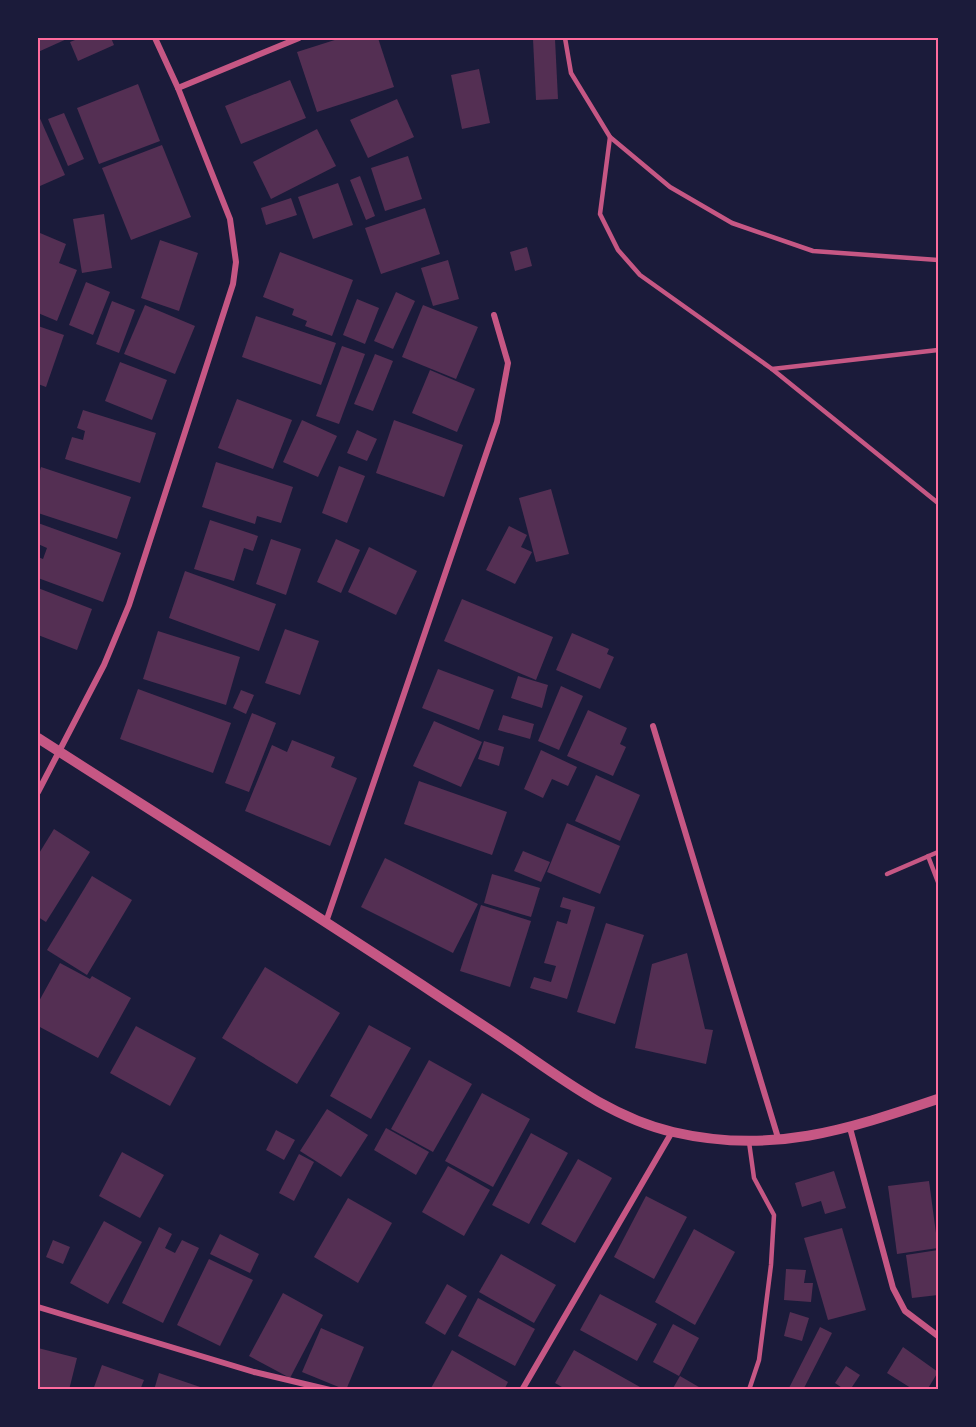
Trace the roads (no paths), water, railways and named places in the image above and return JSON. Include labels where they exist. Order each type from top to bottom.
[{"type":"street","points":[[38,792],[61,753],[104,665],[129,605],[233,284],[236,262],[230,219],[178,88],[155,38]]},
{"type":"street","points":[[178,88],[299,38]]},
{"type":"street","points":[[326,922],[497,422],[508,363],[494,315]]},
{"type":"street","points":[[653,726],[779,1142]]},
{"type":"street","points":[[38,738],[326,922],[568,1084],[617,1112],[672,1132],[749,1142],[779,1142],[850,1128],[939,1099]]},
{"type":"street","points":[[850,1128],[893,1288],[904,1311],[939,1336]]},
{"type":"street","points":[[522,1389],[672,1132]]},
{"type":"street","points":[[38,1307],[254,1372],[330,1389]]},
{"type":"lane","points":[[565,38],[571,74],[610,136],[670,187],[732,223],[813,251],[939,260]]},
{"type":"lane","points":[[610,136],[600,214],[618,250],[640,275],[772,369],[939,503]]},
{"type":"lane","points":[[772,369],[939,350]]},
{"type":"lane","points":[[887,874],[939,852]]},
{"type":"lane","points":[[928,856],[939,882]]},
{"type":"lane","points":[[749,1142],[754,1178],[774,1215],[771,1265],[759,1360],[749,1389]]}]
